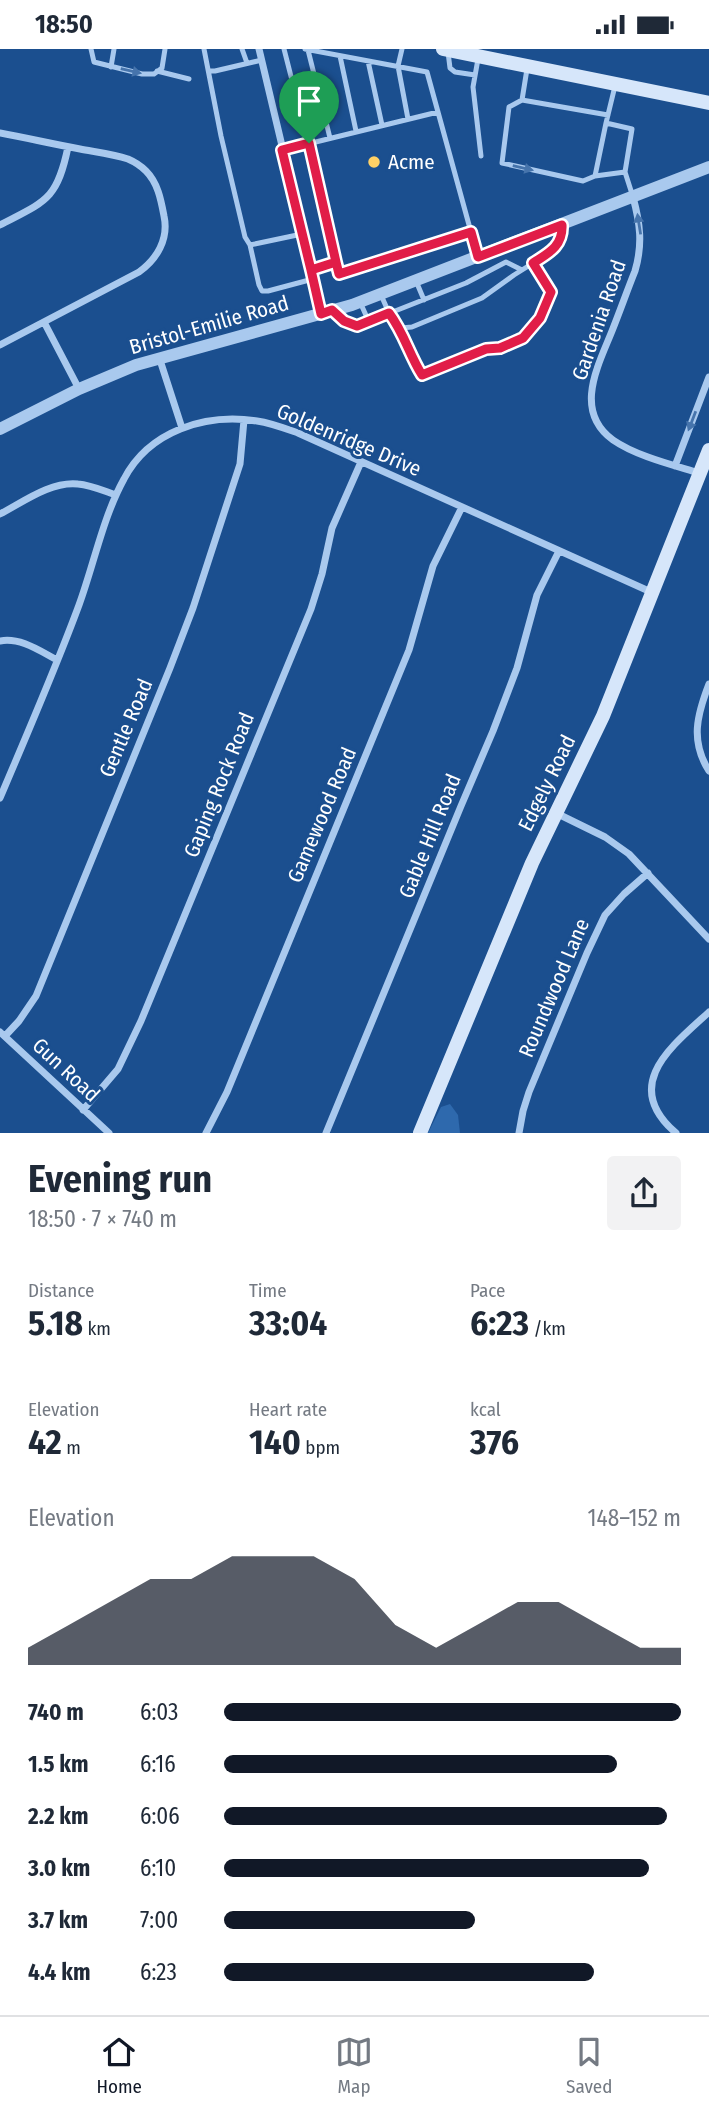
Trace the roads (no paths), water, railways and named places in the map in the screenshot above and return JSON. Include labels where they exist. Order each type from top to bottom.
[{"type":"main road","points":[[446,49],[708,99]]},
{"type":"main road","name":"Edgely Road","points":[[419,1133],[532,863],[603,716],[709,450]]},
{"type":"street","points":[[259,49],[312,275],[327,312]]},
{"type":"street","points":[[0,133],[128,159],[145,170],[159,191],[165,229],[157,254],[147,266],[0,345]]},
{"type":"street","points":[[0,225],[40,204],[51,194],[63,171],[68,147]]},
{"type":"street","name":"Bristol-Emilie Road","points":[[0,429],[110,375],[159,357],[381,295],[709,167]]},
{"type":"street","name":"Gardenia Road","points":[[633,197],[641,252],[593,380],[592,407],[599,425],[613,440],[633,450],[699,473]]},
{"type":"street","points":[[44,322],[79,389]]},
{"type":"street","points":[[159,357],[182,428]]},
{"type":"street","points":[[675,466],[709,377]]},
{"type":"street","name":"Goldenridge Drive","points":[[0,798],[79,605],[116,495],[129,470],[143,452],[159,439],[182,428],[205,421],[244,420],[274,424],[651,592]]},
{"type":"street","name":"Gentle Road","points":[[3,1034],[25,1013],[36,996],[170,668],[234,485],[241,455],[244,420]]},
{"type":"street","name":"Gaping Rock Road","points":[[83,1109],[118,1069],[141,1021],[302,632],[321,574],[332,528],[361,462]]},
{"type":"street","points":[[0,514],[62,485],[79,484],[116,495]]},
{"type":"street","name":"Gamewood Road","points":[[206,1133],[228,1092],[379,725],[409,650],[439,549],[462,507]]},
{"type":"street","name":"Gable Hill Road","points":[[330,1132],[493,731],[519,660],[534,603],[559,551]]},
{"type":"street","points":[[0,641],[17,642],[57,660]]},
{"type":"street","points":[[709,684],[700,707],[696,730],[699,753],[709,771]]},
{"type":"street","points":[[555,813],[612,842],[648,873],[709,939]]},
{"type":"street","name":"Roundwood Lane","points":[[519,1133],[529,1092],[596,933],[611,907],[648,873]]},
{"type":"street","points":[[676,1133],[655,1107],[652,1087],[654,1073],[663,1056],[709,1012]]},
{"type":"street","name":"Gun Road","points":[[3,1034],[109,1133]]},
{"type":"lane","points":[[91,49],[94,62],[142,74],[154,74],[162,68],[165,49]]},
{"type":"lane","points":[[111,67],[114,49]]},
{"type":"lane","points":[[204,49],[221,137],[245,237],[250,245],[262,291],[312,275],[336,262]]},
{"type":"lane","points":[[242,49],[247,63]]},
{"type":"lane","points":[[284,49],[339,274],[471,232]]},
{"type":"lane","points":[[330,138],[306,49],[330,51],[340,56],[427,72],[478,257]]},
{"type":"lane","points":[[402,49],[398,67],[408,119]]},
{"type":"lane","points":[[446,49],[450,68],[455,72],[475,75]]},
{"type":"lane","points":[[340,56],[356,131]]},
{"type":"lane","points":[[479,56],[473,87],[481,156]]},
{"type":"lane","points":[[209,71],[262,59]]},
{"type":"lane","points":[[368,61],[382,125]]},
{"type":"lane","points":[[522,100],[527,66]]},
{"type":"lane","points":[[157,71],[189,79]]},
{"type":"lane","points":[[595,176],[615,83]]},
{"type":"lane","points":[[608,115],[522,100],[509,107],[502,163],[583,181],[595,176],[625,172]]},
{"type":"lane","points":[[282,150],[438,112]]},
{"type":"lane","points":[[607,123],[632,129],[625,172],[633,197]]},
{"type":"lane","points":[[401,328],[412,327],[482,298],[551,252],[563,236],[562,225]]},
{"type":"lane","points":[[250,245],[302,234]]},
{"type":"lane","points":[[327,312],[357,326],[466,283],[506,262],[522,270]]},
{"type":"lane","points":[[381,295],[389,313],[401,328],[422,375],[486,349],[500,348],[523,338],[540,318],[551,292],[533,263]]},
{"type":"lane","points":[[416,281],[424,300]]},
{"type":"lane","points":[[360,302],[369,322]]},
{"type":"place","name":"Acme","points":[[374,162]]}]
